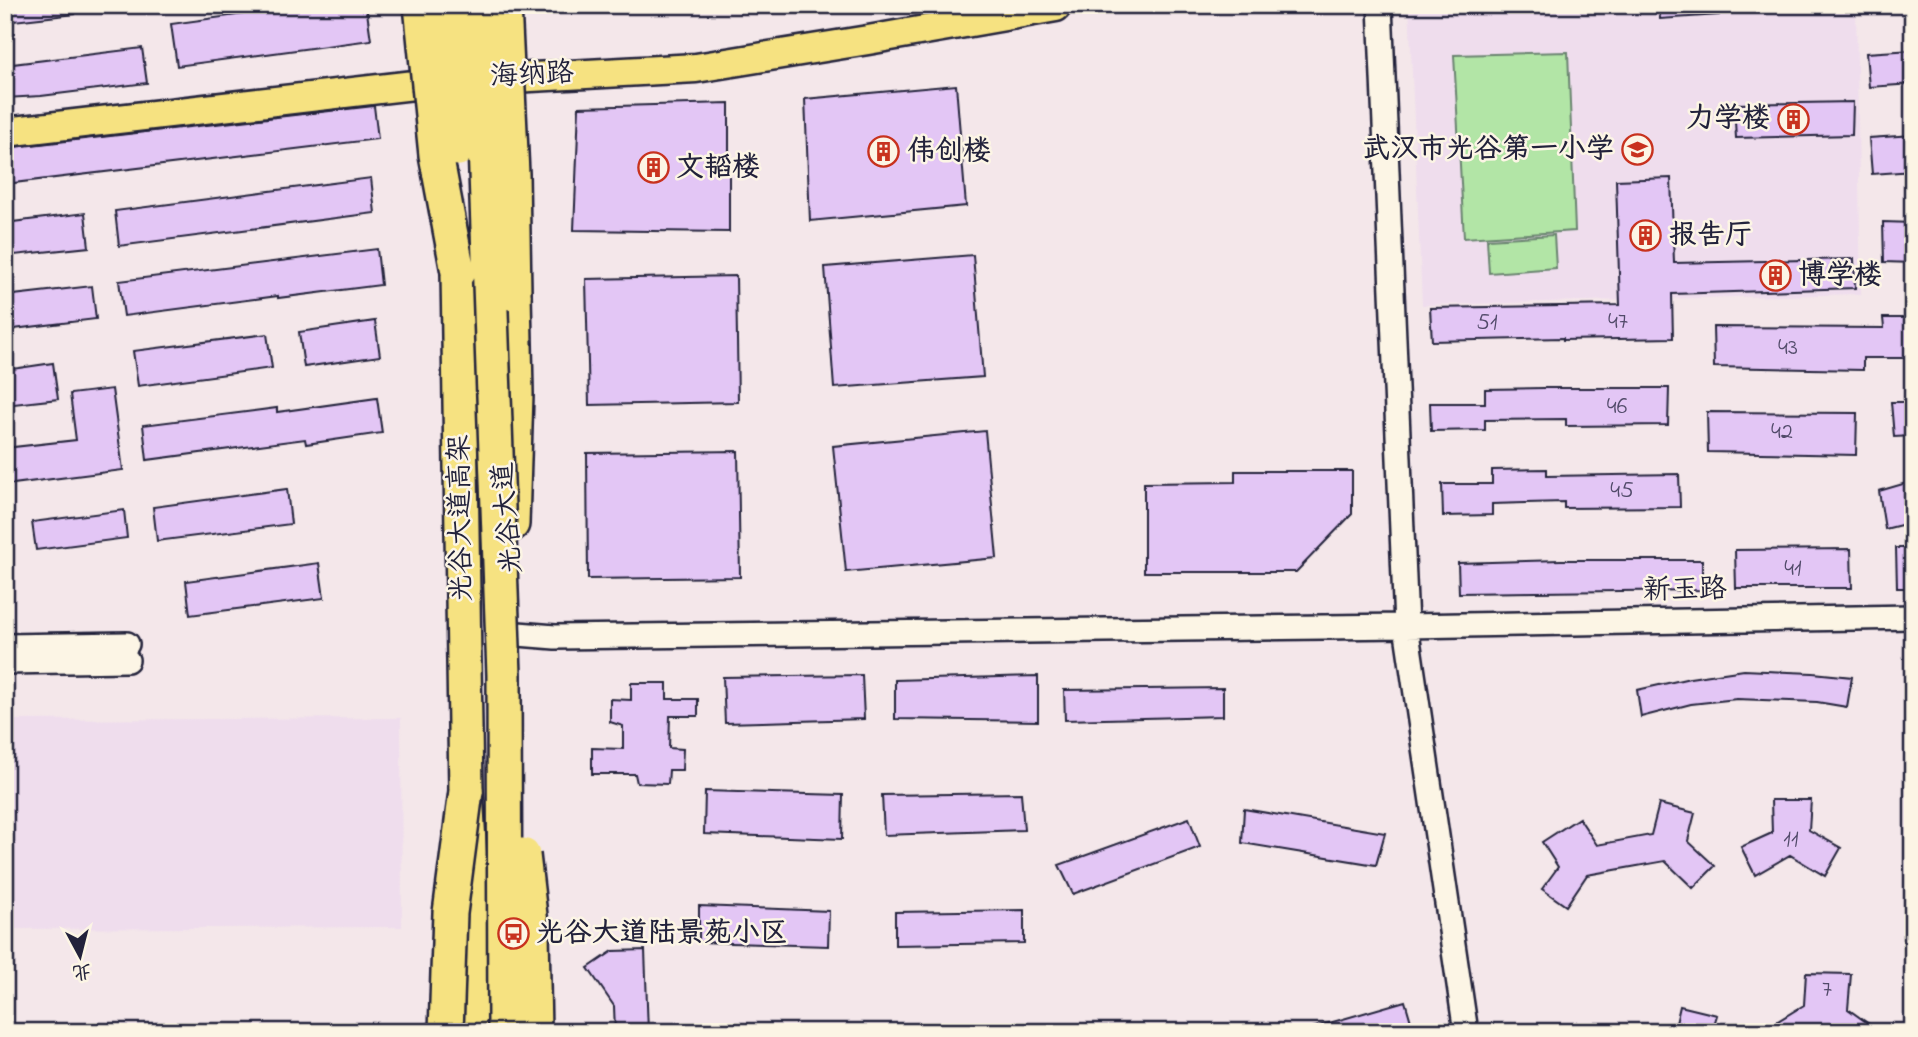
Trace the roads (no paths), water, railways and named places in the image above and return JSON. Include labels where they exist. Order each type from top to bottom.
[{"type":"highway","points":[[422,5],[436,155],[458,272]]},
{"type":"highway","name":"光谷大道高架","points":[[447,5],[459,156],[458,272],[466,791],[473,915],[475,1032]]},
{"type":"highway","name":"光谷大道高架","points":[[480,5],[504,675],[505,1032]]},
{"type":"highway","points":[[504,5],[512,174],[516,394],[512,551]]},
{"type":"highway","points":[[504,675],[523,1032]]},
{"type":"highway","points":[[504,675],[532,933],[534,1032]]},
{"type":"highway","points":[[446,1032],[450,914],[466,791]]},
{"type":"main road","name":"光谷大道","points":[[434,5],[440,82],[461,1032]]},
{"type":"main road","name":"光谷大道","points":[[487,5],[498,240],[501,423],[518,634],[513,845],[516,1032]]},
{"type":"main road","name":"海纳路","points":[[5,132],[440,82],[696,68],[1056,7]]},
{"type":"street","points":[[1380,5],[1406,626],[1466,1032]]},
{"type":"street","name":"新玉路","points":[[518,634],[555,637],[1913,617]]},
{"type":"street","points":[[5,646],[127,652],[5,662]]},
{"type":"place","name":"力学楼","points":[[1793,119]]},
{"type":"place","name":"武汉市光谷第一小学","points":[[1637,150]]},
{"type":"place","name":"伟创楼","points":[[884,152]]},
{"type":"place","name":"文韬楼","points":[[653,168]]},
{"type":"place","name":"报告厅","points":[[1646,236]]},
{"type":"place","name":"博学楼","points":[[1775,276]]},
{"type":"place","name":"光谷大道陆景苑小区","points":[[513,934]]}]
